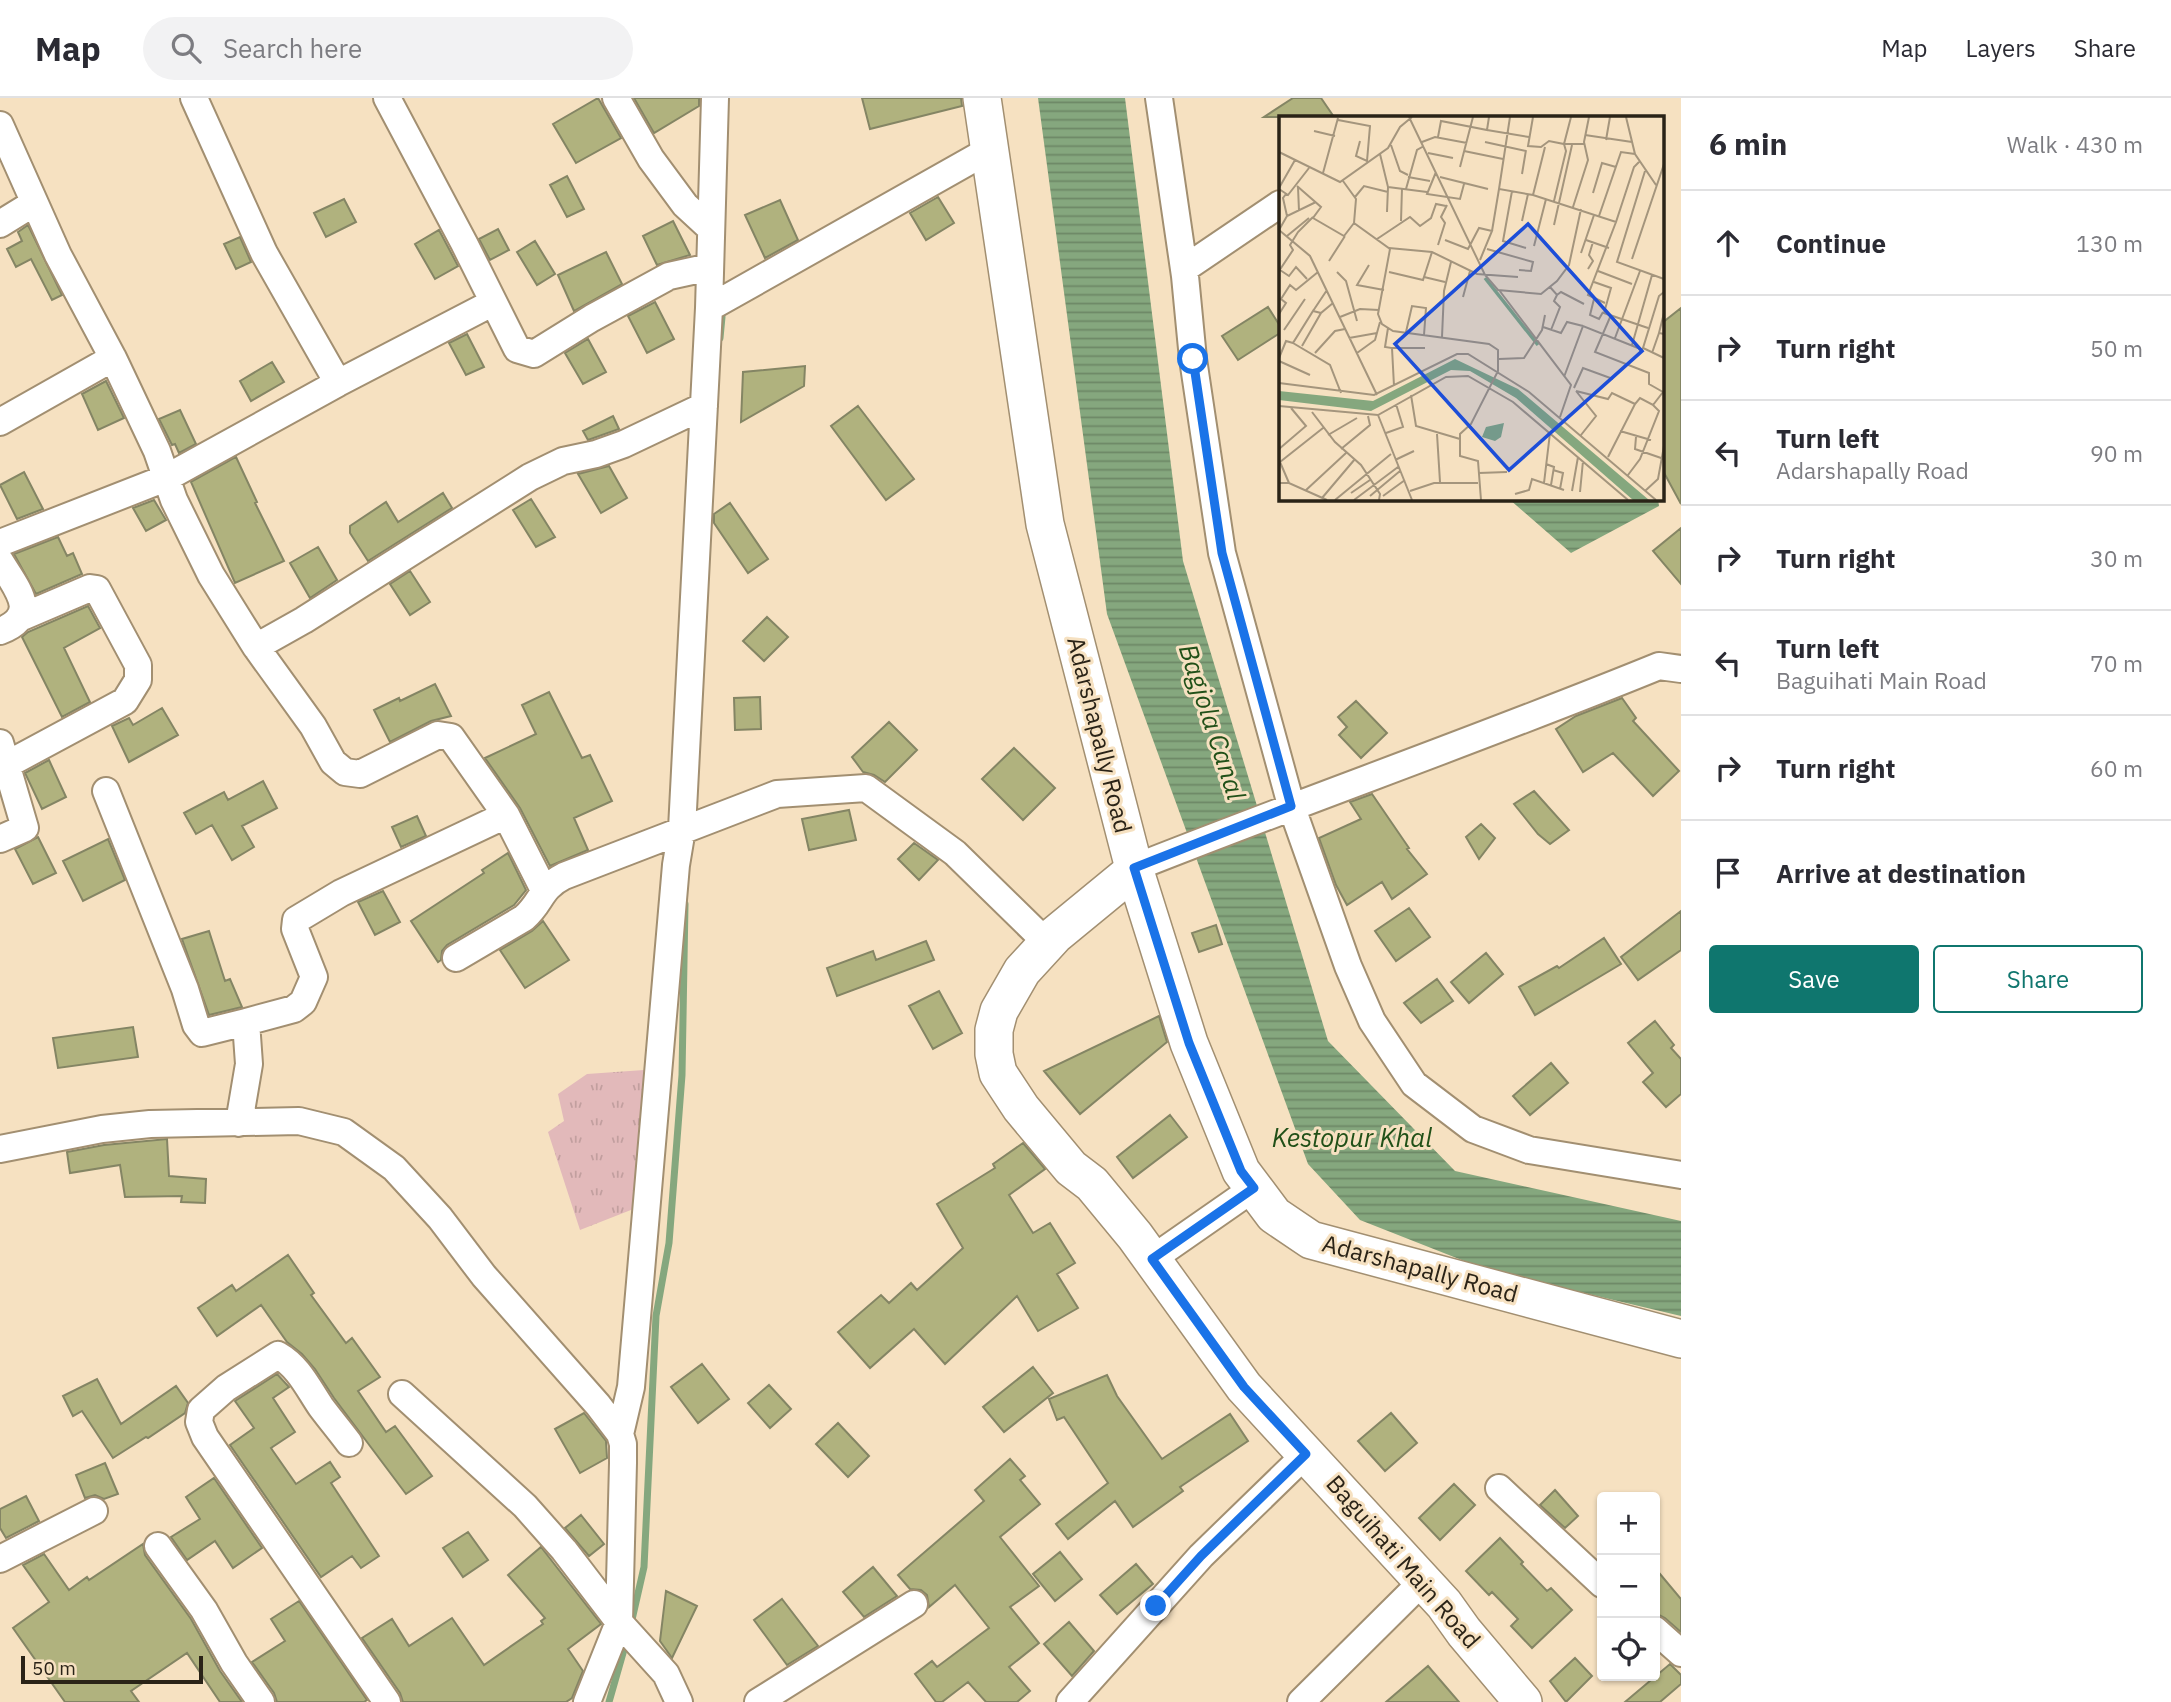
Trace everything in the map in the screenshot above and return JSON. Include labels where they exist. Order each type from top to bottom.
[{"type":"street","points":[[194,98],[264,253],[338,383]]},
{"type":"street","points":[[387,98],[517,349],[534,355],[592,318],[669,276],[710,267]]},
{"type":"street","points":[[616,98],[651,159],[685,205],[711,229]]},
{"type":"street","points":[[620,1434],[631,1387],[676,865],[688,827],[715,98]]},
{"type":"street","name":"Adarshapally Road","points":[[982,98],[1045,524],[1134,868],[1189,1043],[1241,1171],[1274,1215],[1311,1240],[1681,1339]]},
{"type":"street","points":[[1159,98],[1184,269],[1193,359],[1222,553],[1291,806],[1348,966],[1372,1021],[1414,1084],[1473,1129],[1530,1150],[1681,1175]]},
{"type":"street","points":[[0,125],[58,255],[113,358],[157,451],[166,478],[211,575],[256,647],[313,726],[333,762],[345,772],[360,774],[438,735],[451,737],[506,815],[544,890]]},
{"type":"street","points":[[709,308],[989,150]]},
{"type":"street","points":[[0,224],[34,203]]},
{"type":"street","points":[[1184,269],[1279,205]]},
{"type":"street","points":[[0,543],[166,478],[338,383],[492,303]]},
{"type":"street","points":[[0,422],[113,358]]},
{"type":"street","points":[[256,647],[304,620],[530,477],[563,461],[596,454],[624,444],[704,406]]},
{"type":"street","points":[[0,561],[24,606],[11,624]]},
{"type":"street","points":[[0,839],[25,828],[4,754],[125,701],[138,680],[138,665],[97,589],[90,588],[11,624]]},
{"type":"street","points":[[1134,868],[1659,666],[1681,669]]},
{"type":"street","points":[[456,958],[524,918],[534,910],[544,890],[564,876],[778,794],[866,788],[955,853],[1047,943]]},
{"type":"street","points":[[106,791],[185,989],[196,1025],[202,1033],[294,1009],[303,1002],[314,977],[295,929],[296,920],[341,893],[506,815]]},
{"type":"street","name":"Baguihati Main Road","points":[[1134,868],[1047,943],[1022,971],[999,1011],[994,1030],[998,1073],[1047,1140],[1071,1168],[1092,1184],[1152,1259],[1244,1387],[1444,1604],[1523,1702]]},
{"type":"street","points":[[239,1123],[249,1064],[246,1022]]},
{"type":"street","points":[[0,1149],[102,1129],[150,1124],[299,1121],[344,1132],[394,1168],[440,1218],[484,1276],[598,1405],[620,1434],[623,1444],[626,1629],[587,1702]]},
{"type":"street","points":[[1152,1259],[1254,1188]]},
{"type":"street","points":[[349,1443],[304,1379],[287,1360],[278,1355],[226,1388],[201,1410],[200,1422],[205,1437],[387,1702]]},
{"type":"street","points":[[402,1394],[525,1506],[666,1674],[679,1702]]},
{"type":"street","points":[[1070,1702],[1201,1556],[1306,1454]]},
{"type":"street","points":[[1499,1488],[1597,1579]]},
{"type":"street","points":[[0,1559],[94,1511]]},
{"type":"street","points":[[159,1546],[204,1610],[261,1702]]},
{"type":"street","points":[[1301,1702],[1423,1581]]},
{"type":"street","points":[[758,1702],[914,1604]]},
{"type":"street","points":[[1660,1634],[1681,1653]]},
{"type":"green space","points":[[644,1070],[636,1208],[580,1230],[548,1132],[564,1121],[558,1094],[587,1074]]},
{"type":"water","name":"Kestopur Khal","points":[[1038,98],[1125,98],[1183,561],[1328,1041],[1455,1171],[1681,1221],[1681,1316],[1487,1270],[1360,1220],[1308,1164],[1107,614]]},
{"type":"water","points":[[1510,500],[1658,500],[1659,506],[1571,553]]},
{"type":"building","points":[[598,98],[621,138],[576,163],[553,124]]},
{"type":"building","points":[[634,98],[699,98],[699,106],[654,133]]},
{"type":"building","points":[[862,98],[961,98],[962,106],[870,129]]},
{"type":"building","points":[[1293,98],[1321,98],[1333,116],[1279,116],[1264,117]]},
{"type":"building","points":[[567,176],[584,209],[567,217],[550,185]]},
{"type":"building","points":[[938,197],[954,223],[926,240],[910,213]]},
{"type":"building","points":[[344,199],[356,222],[326,237],[314,213]]},
{"type":"building","points":[[780,200],[798,240],[765,258],[745,215]]},
{"type":"building","points":[[673,221],[690,255],[657,265],[643,236]]},
{"type":"building","points":[[28,225],[62,295],[52,300],[31,259],[16,267],[7,249],[22,241],[18,232]]},
{"type":"building","points":[[498,229],[509,250],[490,260],[479,239]]},
{"type":"building","points":[[439,230],[458,266],[435,279],[415,244]]},
{"type":"building","points":[[240,237],[251,262],[236,269],[224,244]]},
{"type":"building","points":[[535,241],[555,274],[537,285],[517,252]]},
{"type":"building","points":[[606,252],[622,284],[574,311],[558,275]]},
{"type":"building","points":[[655,302],[674,339],[647,353],[628,316]]},
{"type":"building","points":[[1268,307],[1279,324],[1279,334],[1238,360],[1222,336]]},
{"type":"building","points":[[1681,308],[1681,504],[1664,473],[1664,321]]},
{"type":"building","points":[[467,334],[484,367],[466,375],[449,343]]},
{"type":"building","points":[[588,339],[606,372],[583,384],[565,353]]},
{"type":"building","points":[[272,362],[284,382],[251,401],[240,381]]},
{"type":"building","points":[[805,366],[804,386],[741,422],[743,372]]},
{"type":"building","points":[[106,381],[124,418],[98,430],[82,394]]},
{"type":"building","points":[[858,406],[914,479],[886,500],[831,426]]},
{"type":"building","points":[[180,410],[196,444],[179,453],[159,419]]},
{"type":"building","points":[[613,416],[619,429],[588,440],[583,431]]},
{"type":"building","points":[[236,457],[284,561],[235,583],[191,482]]},
{"type":"building","points":[[609,466],[627,498],[601,513],[578,474]]},
{"type":"building","points":[[24,472],[43,509],[17,519],[0,485]]},
{"type":"building","points":[[443,493],[452,508],[368,561],[350,533],[350,526],[386,502],[398,522]]},
{"type":"building","points":[[531,499],[555,537],[536,547],[513,510]]},
{"type":"building","points":[[154,500],[166,520],[146,531],[133,508]]},
{"type":"building","points":[[730,503],[768,559],[748,573],[714,523],[714,514]]},
{"type":"building","points":[[1681,528],[1681,584],[1653,551]]},
{"type":"building","points":[[58,537],[67,556],[73,553],[82,574],[36,594],[14,554]]},
{"type":"building","points":[[318,547],[337,580],[310,598],[290,563]]},
{"type":"building","points":[[410,571],[430,602],[410,615],[390,584]]},
{"type":"building","points":[[88,606],[100,628],[64,648],[90,702],[62,717],[22,637]]},
{"type":"building","points":[[767,617],[788,637],[764,661],[743,641]]},
{"type":"building","points":[[435,684],[451,716],[431,721],[390,742],[374,710]]},
{"type":"building","points":[[549,692],[582,758],[590,755],[612,801],[574,818],[588,850],[550,866],[520,808],[485,758],[536,734],[522,705]]},
{"type":"building","points":[[760,697],[761,729],[735,730],[734,698]]},
{"type":"building","points":[[1622,698],[1636,718],[1633,721],[1679,771],[1653,796],[1613,753],[1583,772],[1556,729],[1576,716]]},
{"type":"building","points":[[1356,701],[1387,733],[1361,758],[1339,735],[1347,727],[1338,717]]},
{"type":"building","points":[[162,708],[178,735],[129,762],[112,726],[129,718],[133,725]]},
{"type":"building","points":[[889,722],[917,750],[885,782],[863,772],[852,757]]},
{"type":"building","points":[[1014,748],[1055,788],[1023,820],[982,779]]},
{"type":"building","points":[[49,760],[66,797],[42,809],[25,773]]},
{"type":"building","points":[[263,781],[277,808],[242,826],[254,847],[232,860],[212,825],[196,834],[184,813],[224,792],[228,800]]},
{"type":"building","points":[[1534,791],[1569,830],[1550,844],[1538,834],[1514,804]]},
{"type":"building","points":[[1372,794],[1409,848],[1407,849],[1427,874],[1392,899],[1382,882],[1347,905],[1336,885],[1319,838],[1361,819],[1350,802]]},
{"type":"building","points":[[849,810],[856,840],[809,850],[802,819]]},
{"type":"building","points":[[417,816],[426,836],[401,847],[392,827]]},
{"type":"building","points":[[1481,824],[1495,838],[1479,859],[1466,837]]},
{"type":"building","points":[[38,837],[56,873],[33,884],[15,849]]},
{"type":"building","points":[[108,839],[125,880],[83,901],[63,861]]},
{"type":"building","points":[[914,843],[938,860],[919,880],[898,859]]},
{"type":"building","points":[[508,853],[526,890],[514,905],[447,945],[438,962],[411,921],[484,873],[482,870]]},
{"type":"building","points":[[383,891],[400,922],[375,935],[358,902]]},
{"type":"building","points":[[1409,908],[1430,937],[1396,961],[1375,931]]},
{"type":"building","points":[[1681,911],[1681,950],[1638,980],[1621,957]]},
{"type":"building","points":[[543,921],[569,960],[525,988],[500,950],[532,931]]},
{"type":"building","points":[[1216,925],[1222,944],[1199,952],[1192,933]]},
{"type":"building","points":[[209,931],[225,981],[230,979],[242,1007],[209,1015],[182,939]]},
{"type":"building","points":[[1604,938],[1621,964],[1535,1015],[1519,987],[1557,966],[1559,968]]},
{"type":"building","points":[[926,941],[934,960],[837,996],[827,968],[873,951],[876,960]]},
{"type":"building","points":[[1486,953],[1503,974],[1469,1003],[1451,982]]},
{"type":"building","points":[[1437,979],[1453,1001],[1421,1023],[1404,1003]]},
{"type":"building","points":[[939,991],[962,1033],[933,1049],[909,1006]]},
{"type":"building","points":[[1159,1016],[1167,1042],[1080,1114],[1044,1071]]},
{"type":"building","points":[[1655,1021],[1674,1045],[1671,1048],[1681,1059],[1681,1094],[1666,1107],[1643,1082],[1653,1073],[1628,1043]]},
{"type":"building","points":[[133,1027],[138,1057],[58,1068],[53,1038]]},
{"type":"building","points":[[1551,1063],[1568,1083],[1530,1115],[1513,1096]]},
{"type":"building","points":[[1170,1115],[1187,1137],[1133,1178],[1117,1157]]},
{"type":"building","points":[[167,1139],[169,1176],[206,1179],[205,1203],[181,1202],[182,1196],[125,1197],[120,1165],[70,1173],[67,1152],[104,1145]]},
{"type":"building","points":[[1023,1143],[1045,1169],[1009,1195],[1033,1233],[1050,1223],[1075,1263],[1057,1274],[1078,1308],[1038,1331],[1017,1296],[945,1364],[914,1329],[870,1368],[838,1332],[881,1295],[889,1303],[911,1283],[917,1290],[963,1248],[937,1204],[995,1168],[993,1164]]},
{"type":"building","points":[[288,1255],[314,1293],[311,1295],[346,1343],[352,1338],[380,1377],[358,1391],[386,1432],[395,1426],[432,1476],[406,1494],[315,1369],[287,1342],[261,1305],[217,1336],[198,1308],[232,1285],[236,1291]]},
{"type":"building","points":[[702,1364],[729,1399],[698,1423],[671,1387]]},
{"type":"building","points":[[1033,1367],[1053,1393],[1004,1432],[983,1407]]},
{"type":"building","points":[[277,1374],[289,1387],[273,1398],[295,1432],[271,1448],[296,1484],[330,1462],[340,1477],[331,1483],[379,1556],[361,1568],[352,1556],[321,1577],[230,1445],[254,1428],[235,1401]]},
{"type":"building","points":[[1107,1375],[1117,1396],[1162,1459],[1230,1414],[1248,1441],[1180,1487],[1183,1491],[1133,1527],[1115,1501],[1068,1539],[1056,1524],[1108,1483],[1064,1417],[1057,1420],[1049,1399]]},
{"type":"building","points":[[97,1379],[121,1424],[176,1386],[188,1403],[185,1413],[113,1458],[82,1411],[73,1416],[63,1396]]},
{"type":"building","points":[[769,1385],[791,1409],[770,1428],[748,1403]]},
{"type":"building","points":[[584,1413],[606,1441],[607,1458],[580,1473],[555,1429]]},
{"type":"building","points":[[1391,1413],[1417,1443],[1385,1471],[1358,1441]]},
{"type":"building","points":[[838,1423],[869,1456],[848,1477],[816,1444]]},
{"type":"building","points":[[1010,1459],[1025,1476],[1020,1480],[1040,1504],[1000,1537],[1039,1586],[1010,1607],[1039,1643],[1009,1667],[1030,1691],[1017,1702],[986,1702],[968,1682],[942,1702],[936,1702],[915,1674],[932,1661],[937,1667],[989,1628],[955,1585],[929,1607],[927,1595],[921,1590],[910,1589],[898,1575],[984,1501],[975,1490]]},
{"type":"building","points":[[105,1463],[118,1494],[104,1499],[95,1495],[85,1498],[76,1475]]},
{"type":"building","points":[[214,1478],[262,1548],[233,1568],[215,1541],[187,1560],[171,1537],[200,1519],[186,1497]]},
{"type":"building","points":[[1454,1484],[1475,1505],[1440,1540],[1419,1518]]},
{"type":"building","points":[[1555,1490],[1578,1516],[1565,1528],[1540,1505]]},
{"type":"building","points":[[26,1496],[39,1521],[6,1538],[0,1528],[0,1509]]},
{"type":"building","points":[[581,1515],[604,1544],[589,1556],[565,1528]]},
{"type":"building","points":[[468,1532],[488,1560],[463,1577],[443,1548]]},
{"type":"building","points":[[1500,1538],[1547,1591],[1551,1588],[1572,1610],[1532,1648],[1511,1626],[1518,1619],[1492,1592],[1489,1595],[1466,1571]]},
{"type":"building","points":[[143,1544],[145,1555],[191,1619],[220,1671],[242,1702],[220,1702],[187,1653],[131,1691],[139,1702],[65,1702],[13,1628],[49,1602],[23,1565],[44,1554],[69,1590]]},
{"type":"building","points":[[541,1547],[601,1624],[568,1649],[583,1671],[572,1698],[566,1702],[403,1702],[400,1693],[362,1638],[392,1619],[409,1646],[452,1618],[484,1665],[543,1624],[541,1621],[545,1618],[508,1575]]},
{"type":"building","points":[[1060,1552],[1082,1579],[1055,1601],[1033,1574]]},
{"type":"building","points":[[1136,1564],[1153,1584],[1117,1614],[1100,1595]]},
{"type":"building","points":[[873,1567],[897,1596],[864,1617],[843,1592]]},
{"type":"building","points":[[1660,1574],[1681,1599],[1681,1632],[1660,1616]]},
{"type":"building","points":[[666,1591],[697,1606],[672,1658],[660,1641]]},
{"type":"building","points":[[782,1599],[818,1646],[787,1665],[754,1620]]},
{"type":"building","points":[[299,1601],[367,1700],[364,1702],[277,1702],[274,1693],[252,1662],[285,1641],[271,1619]]},
{"type":"building","points":[[1069,1622],[1094,1651],[1072,1676],[1044,1644]]},
{"type":"building","points":[[1575,1658],[1592,1676],[1566,1702],[1550,1681]]},
{"type":"building","points":[[1670,1664],[1681,1675],[1681,1684],[1660,1702],[1625,1702],[1650,1681],[1660,1681],[1660,1672]]},
{"type":"building","points":[[1428,1666],[1459,1702],[1386,1702]]},
{"type":"waterway","points":[[720,338],[722,317]]},
{"type":"waterway","points":[[631,1624],[644,1567],[656,1316],[669,1243],[682,1075],[685,904]]},
{"type":"waterway","points":[[609,1702],[627,1639]]},
{"type":"route","points":[[1156,1606],[1201,1556],[1306,1454],[1244,1387],[1152,1259],[1254,1188],[1241,1171],[1189,1043],[1134,868],[1291,806],[1222,553],[1193,359]]},
{"type":"water label","name":"Bagjola Canal","points":[[1212,722]]}]
